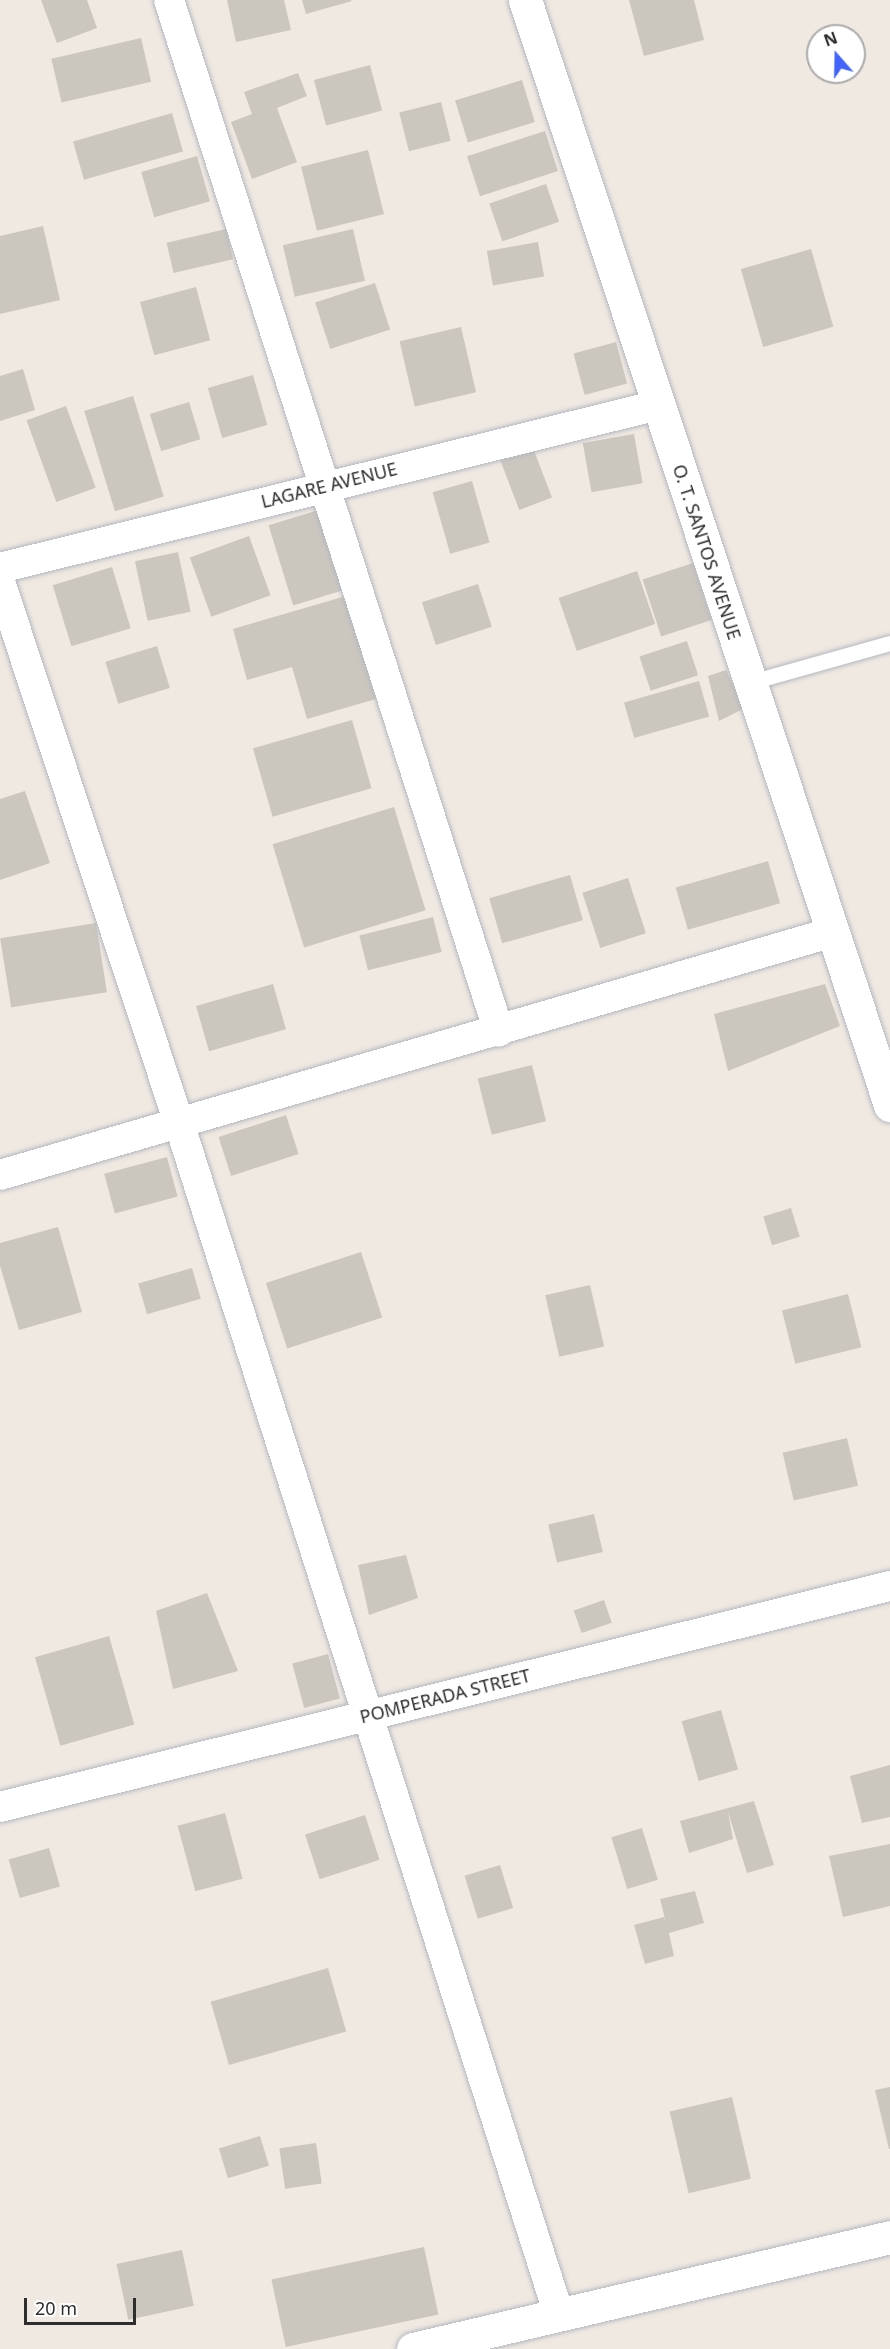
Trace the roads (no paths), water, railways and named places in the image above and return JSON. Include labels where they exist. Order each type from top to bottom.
[{"type":"street","points":[[169,0],[500,1032]]},
{"type":"street","name":"O. T. SANTOS AVENUE","points":[[525,0],[890,1105]]},
{"type":"street","name":"LAGARE AVENUE","points":[[0,568],[658,405]]},
{"type":"street","points":[[0,582],[180,1126],[559,2315]]},
{"type":"street","points":[[0,1175],[180,1126],[833,932]]},
{"type":"street","name":"POMPERADA STREET","points":[[0,1807],[890,1586]]},
{"type":"street","points":[[413,2349],[890,2237]]},
{"type":"lane","points":[[751,682],[890,643]]}]
